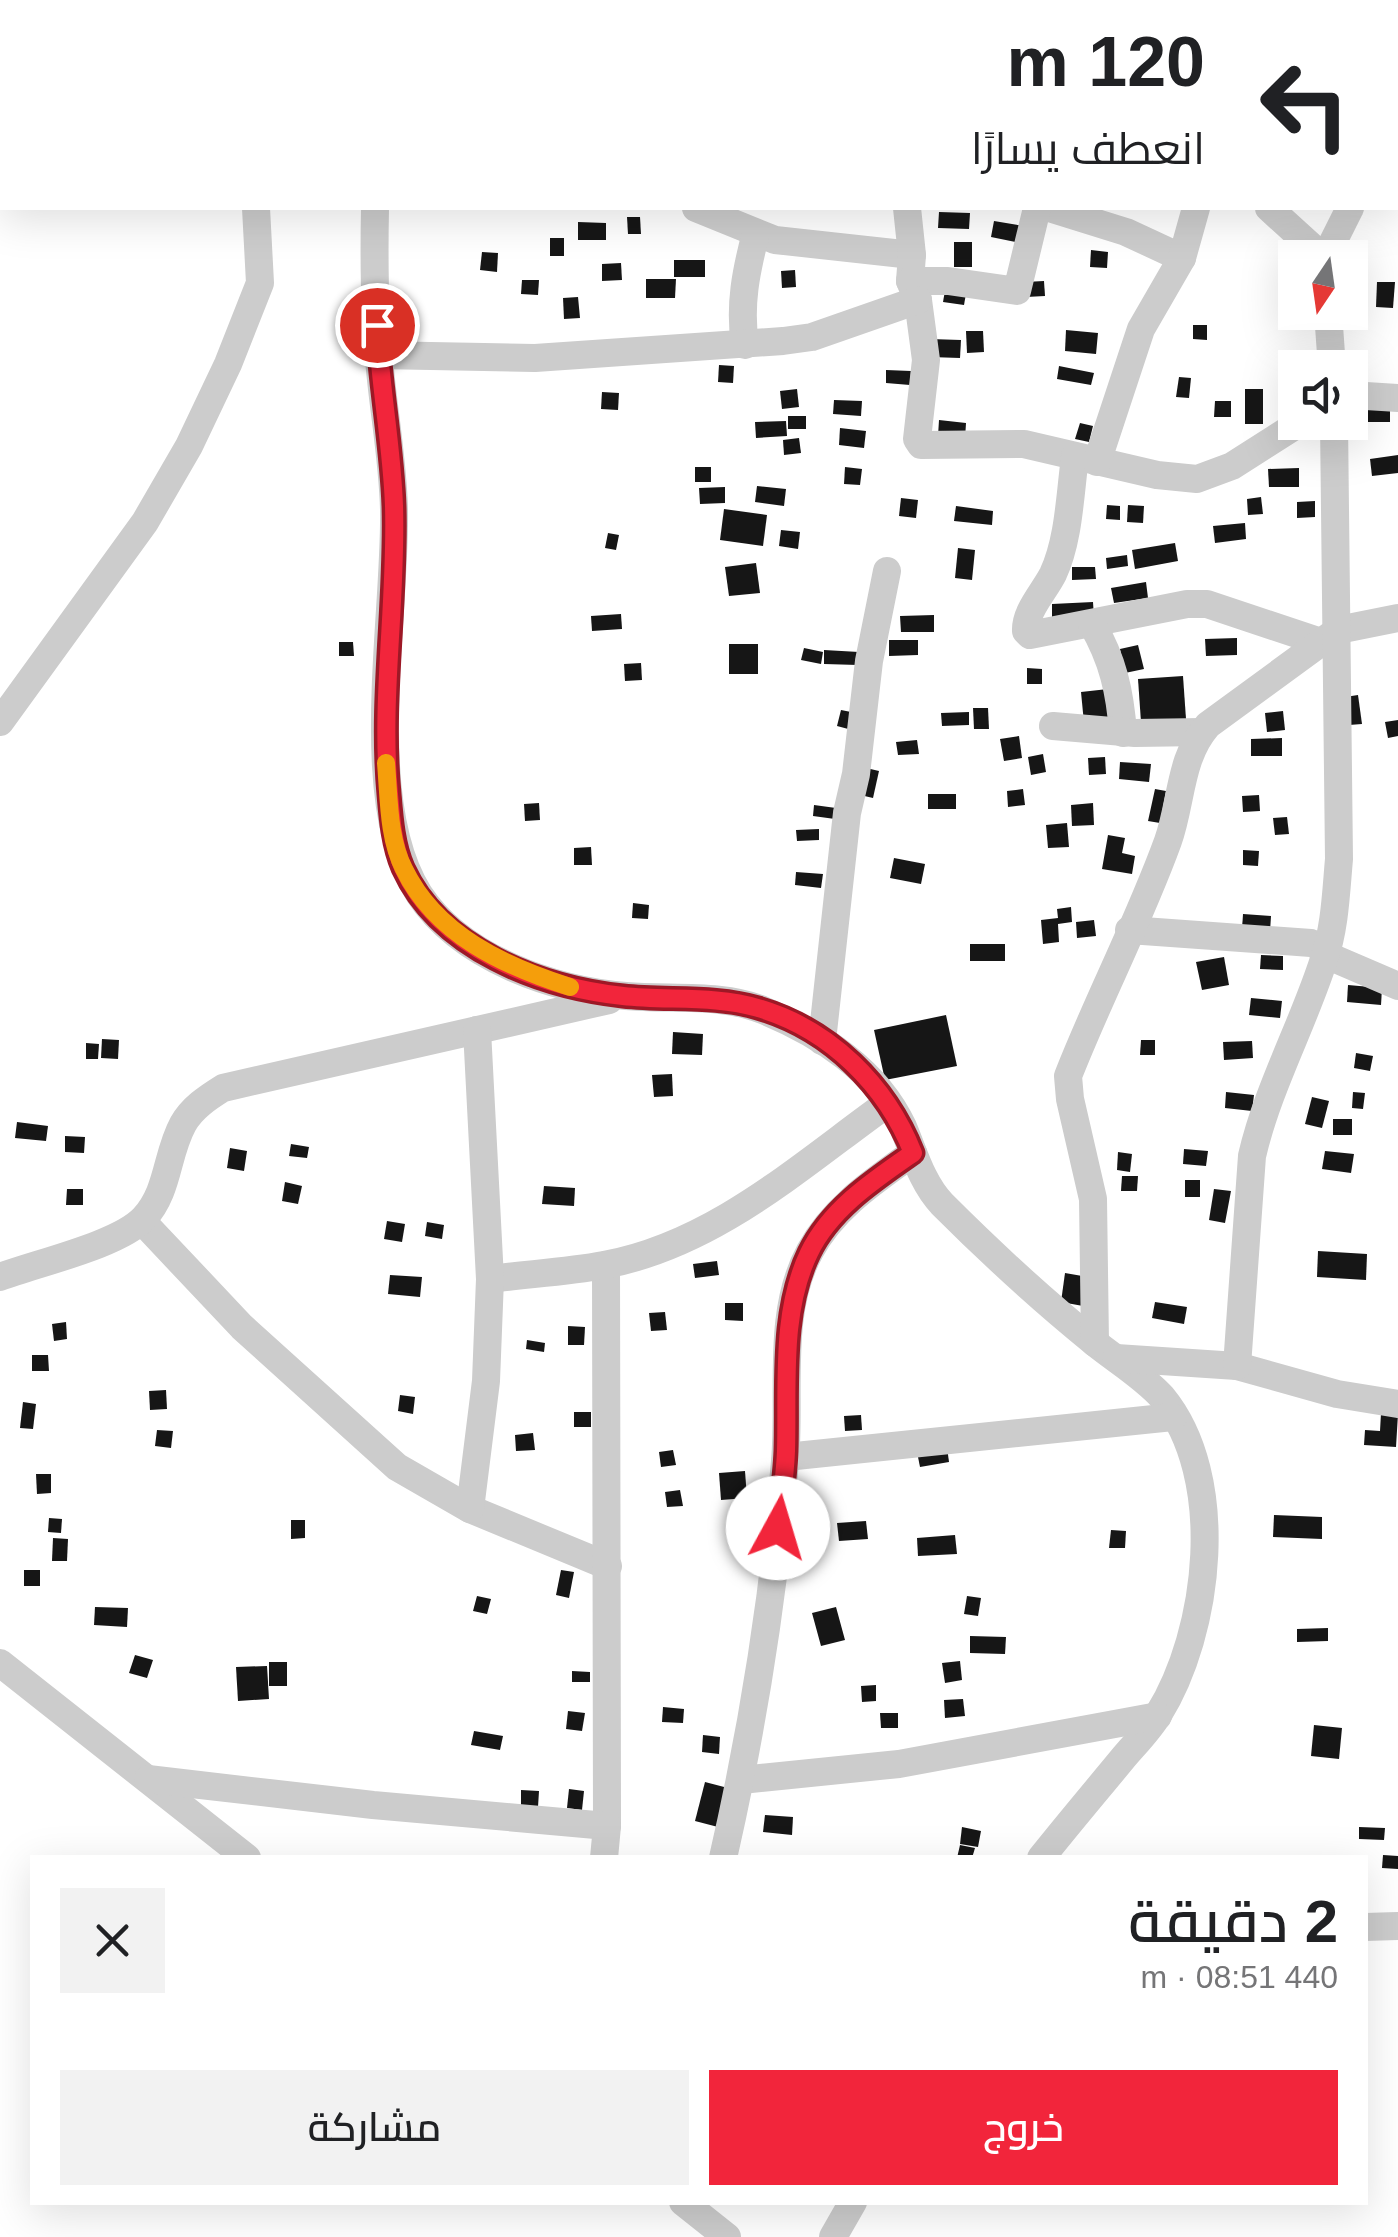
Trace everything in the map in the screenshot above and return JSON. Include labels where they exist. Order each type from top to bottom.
[{"type":"street","points":[[0,722],[145,522],[189,446],[228,364],[260,283],[256,210]]},
{"type":"street","points":[[375,210],[378,355],[394,505],[385,756],[392,826],[402,867],[424,901],[450,928],[492,956],[531,975],[576,989],[625,996],[716,1000],[759,1008],[844,1055],[875,1084],[900,1121],[936,1198],[1162,1398],[1193,1452],[1205,1504],[1206,1550],[1191,1631],[1158,1716],[1043,1855]]},
{"type":"street","points":[[701,210],[756,233],[913,278],[1017,291],[1037,210]]},
{"type":"street","points":[[907,210],[926,360],[919,444],[1008,442],[1156,476],[1198,479],[1212,476],[1278,436]]},
{"type":"street","points":[[1055,210],[1126,232],[1182,258]]},
{"type":"street","points":[[1195,210],[1182,258],[1141,329],[1086,459],[1058,559],[1025,626],[1030,635],[1176,606],[1207,604],[1329,636]]},
{"type":"street","points":[[1271,210],[1304,240]]},
{"type":"street","points":[[1333,240],[1349,210]]},
{"type":"street","points":[[745,345],[743,292],[756,233]]},
{"type":"street","points":[[378,355],[534,358],[745,345],[812,336],[913,278]]},
{"type":"street","points":[[1368,396],[1398,398]]},
{"type":"street","points":[[1236,1366],[1252,1156],[1326,956],[1339,859],[1329,636],[1334,440]]},
{"type":"street","points":[[822,1041],[847,813],[886,571]]},
{"type":"street","points":[[1106,1351],[1092,1199],[1068,1076],[1169,837],[1186,761],[1202,732],[1329,636],[1398,618]]},
{"type":"street","points":[[1092,624],[1116,676],[1124,733]]},
{"type":"street","points":[[1053,726],[1124,733],[1202,732]]},
{"type":"street","points":[[1129,930],[1311,943],[1326,956],[1398,986]]},
{"type":"street","points":[[0,1277],[113,1239],[142,1220],[160,1198],[182,1125],[200,1102],[223,1088],[625,996]]},
{"type":"street","points":[[470,1509],[486,1380],[490,1279],[477,1030]]},
{"type":"street","points":[[490,1279],[606,1265],[702,1232],[735,1214],[888,1104]]},
{"type":"street","points":[[725,1855],[741,1780],[770,1598],[786,1457],[789,1339],[795,1294],[809,1253],[830,1221],[864,1188],[913,1153]]},
{"type":"street","points":[[142,1220],[242,1327],[398,1466],[470,1509],[608,1566]]},
{"type":"street","points":[[604,1855],[608,1826],[606,1265]]},
{"type":"street","points":[[1106,1351],[1236,1366],[1337,1394],[1398,1404]]},
{"type":"street","points":[[786,1457],[1174,1418]]},
{"type":"street","points":[[0,1663],[242,1855]]},
{"type":"street","points":[[741,1780],[899,1764],[1158,1716]]},
{"type":"street","points":[[148,1779],[608,1826]]},
{"type":"street","points":[[1368,1927],[1398,1926]]},
{"type":"street","points":[[687,2205],[727,2237]]},
{"type":"street","points":[[833,2237],[850,2205]]},
{"type":"building","points":[[939,212],[970,213],[969,229],[938,228]]},
{"type":"building","points":[[627,217],[640,217],[641,234],[628,234]]},
{"type":"building","points":[[994,221],[1024,226],[1021,243],[991,237]]},
{"type":"building","points":[[578,222],[606,223],[606,240],[578,240]]},
{"type":"building","points":[[550,238],[564,238],[564,256],[550,256]]},
{"type":"building","points":[[954,242],[972,242],[972,267],[954,267]]},
{"type":"building","points":[[1091,250],[1108,252],[1107,268],[1090,267]]},
{"type":"building","points":[[482,252],[498,253],[497,272],[480,270]]},
{"type":"building","points":[[674,260],[705,260],[705,277],[674,277]]},
{"type":"building","points":[[621,263],[622,280],[602,281],[602,264]]},
{"type":"building","points":[[795,270],[796,287],[782,288],[781,271]]},
{"type":"building","points":[[646,279],[676,279],[675,298],[646,298]]},
{"type":"building","points":[[522,280],[539,280],[538,295],[521,294]]},
{"type":"building","points":[[1044,281],[1045,296],[1026,297],[1025,282]]},
{"type":"building","points":[[1377,282],[1395,282],[1393,308],[1376,307]]},
{"type":"building","points":[[946,285],[967,288],[964,305],[943,302]]},
{"type":"building","points":[[578,297],[580,318],[564,319],[563,298]]},
{"type":"building","points":[[1193,325],[1207,325],[1207,340],[1193,339]]},
{"type":"building","points":[[1066,330],[1098,333],[1096,354],[1065,351]]},
{"type":"building","points":[[966,331],[983,331],[984,352],[967,353]]},
{"type":"building","points":[[930,339],[961,340],[960,358],[930,357]]},
{"type":"building","points":[[719,365],[734,366],[733,383],[718,382]]},
{"type":"building","points":[[1059,366],[1094,373],[1091,385],[1057,379]]},
{"type":"building","points":[[886,370],[911,371],[910,385],[886,383]]},
{"type":"building","points":[[1179,377],[1191,378],[1189,398],[1176,397]]},
{"type":"building","points":[[797,389],[799,407],[782,409],[780,391]]},
{"type":"building","points":[[1245,389],[1263,389],[1263,424],[1245,424]]},
{"type":"building","points":[[602,392],[619,393],[618,410],[601,409]]},
{"type":"building","points":[[834,400],[862,401],[861,416],[833,414]]},
{"type":"building","points":[[1215,401],[1231,401],[1231,417],[1214,417]]},
{"type":"building","points":[[1368,405],[1390,406],[1390,422],[1368,422]]},
{"type":"building","points":[[788,416],[806,416],[806,429],[788,429]]},
{"type":"building","points":[[939,420],[966,423],[965,439],[938,436]]},
{"type":"building","points":[[786,421],[787,436],[756,438],[755,422]]},
{"type":"building","points":[[1080,423],[1093,426],[1089,442],[1075,439]]},
{"type":"building","points":[[840,428],[866,431],[864,448],[839,445]]},
{"type":"building","points":[[799,438],[801,453],[784,455],[783,440]]},
{"type":"building","points":[[1398,455],[1398,473],[1372,476],[1370,459]]},
{"type":"building","points":[[695,467],[711,467],[711,482],[695,482]]},
{"type":"building","points":[[845,467],[862,469],[860,485],[844,484]]},
{"type":"building","points":[[1299,468],[1299,487],[1269,487],[1268,469]]},
{"type":"building","points":[[757,486],[786,489],[784,506],[755,502]]},
{"type":"building","points":[[725,487],[725,503],[700,504],[699,488]]},
{"type":"building","points":[[1261,497],[1263,514],[1248,515],[1247,499]]},
{"type":"building","points":[[901,498],[918,500],[916,518],[899,516]]},
{"type":"building","points":[[1315,501],[1315,517],[1297,518],[1297,502]]},
{"type":"building","points":[[1107,505],[1120,506],[1120,520],[1106,519]]},
{"type":"building","points":[[1128,505],[1144,506],[1143,523],[1127,522]]},
{"type":"building","points":[[956,506],[993,511],[992,525],[954,521]]},
{"type":"building","points":[[724,509],[767,515],[763,546],[720,540]]},
{"type":"building","points":[[1245,523],[1246,539],[1215,543],[1213,526]]},
{"type":"building","points":[[781,530],[800,532],[798,549],[779,546]]},
{"type":"building","points":[[608,533],[619,535],[616,550],[605,548]]},
{"type":"building","points":[[1175,543],[1178,561],[1135,569],[1132,550]]},
{"type":"building","points":[[958,548],[975,550],[972,580],[955,578]]},
{"type":"building","points":[[1127,555],[1128,566],[1107,569],[1106,558]]},
{"type":"building","points":[[756,563],[760,593],[729,596],[725,567]]},
{"type":"building","points":[[1072,567],[1095,567],[1096,579],[1072,580]]},
{"type":"building","points":[[1146,582],[1148,598],[1114,603],[1111,588]]},
{"type":"building","points":[[1093,602],[1094,617],[1052,618],[1052,604]]},
{"type":"building","points":[[621,614],[622,629],[592,631],[591,616]]},
{"type":"building","points":[[934,615],[934,632],[901,632],[900,616]]},
{"type":"building","points":[[1237,638],[1237,655],[1206,656],[1205,639]]},
{"type":"building","points":[[889,640],[918,640],[918,655],[889,656]]},
{"type":"building","points":[[339,642],[353,642],[354,656],[339,656]]},
{"type":"building","points":[[729,644],[758,644],[758,674],[729,674]]},
{"type":"building","points":[[1138,645],[1144,669],[1125,673],[1120,649]]},
{"type":"building","points":[[804,648],[823,652],[821,664],[801,660]]},
{"type":"building","points":[[824,650],[859,652],[858,665],[824,664]]},
{"type":"building","points":[[641,663],[642,680],[625,681],[624,664]]},
{"type":"building","points":[[1027,668],[1042,669],[1042,684],[1027,684]]},
{"type":"building","points":[[1183,676],[1186,719],[1141,722],[1138,679]]},
{"type":"building","points":[[1108,689],[1112,720],[1084,723],[1081,692]]},
{"type":"building","points":[[1358,695],[1362,724],[1349,725],[1345,697]]},
{"type":"building","points":[[973,708],[988,708],[989,729],[974,729]]},
{"type":"building","points":[[841,710],[856,713],[852,730],[837,726]]},
{"type":"building","points":[[1283,711],[1285,730],[1267,732],[1265,713]]},
{"type":"building","points":[[969,712],[969,725],[942,726],[941,713]]},
{"type":"building","points":[[1398,720],[1398,736],[1388,738],[1385,722]]},
{"type":"building","points":[[1019,736],[1022,758],[1004,761],[1000,739]]},
{"type":"building","points":[[1282,738],[1282,756],[1251,756],[1251,739]]},
{"type":"building","points":[[917,740],[919,754],[898,755],[896,742]]},
{"type":"building","points":[[1043,754],[1046,772],[1031,775],[1028,757]]},
{"type":"building","points":[[1105,757],[1106,774],[1089,775],[1088,758]]},
{"type":"building","points":[[1120,762],[1151,764],[1149,782],[1119,779]]},
{"type":"building","points":[[862,767],[879,771],[873,798],[856,794]]},
{"type":"building","points":[[1023,789],[1025,805],[1008,807],[1007,791]]},
{"type":"building","points":[[1155,789],[1166,791],[1160,823],[1148,821]]},
{"type":"building","points":[[928,794],[956,794],[956,809],[928,809]]},
{"type":"building","points":[[1259,795],[1260,811],[1243,812],[1242,796]]},
{"type":"building","points":[[539,803],[540,820],[525,821],[524,804]]},
{"type":"building","points":[[1093,803],[1094,825],[1072,826],[1071,805]]},
{"type":"building","points":[[814,805],[836,808],[835,819],[813,816]]},
{"type":"building","points":[[1287,817],[1289,834],[1275,835],[1273,818]]},
{"type":"building","points":[[1067,823],[1069,847],[1048,848],[1046,825]]},
{"type":"building","points":[[819,829],[819,840],[797,841],[796,830]]},
{"type":"building","points":[[1108,835],[1125,838],[1122,853],[1135,856],[1132,874],[1102,869]]},
{"type":"building","points":[[591,847],[592,865],[574,865],[574,848]]},
{"type":"building","points":[[1243,850],[1259,851],[1258,866],[1243,865]]},
{"type":"building","points":[[894,858],[925,864],[921,884],[890,878]]},
{"type":"building","points":[[796,872],[823,874],[821,888],[795,885]]},
{"type":"building","points":[[633,903],[649,905],[648,919],[632,918]]},
{"type":"building","points":[[1071,907],[1072,922],[1058,924],[1059,942],[1043,944],[1041,920],[1058,918],[1057,909]]},
{"type":"building","points":[[1243,914],[1271,916],[1270,932],[1242,929]]},
{"type":"building","points":[[1094,920],[1096,936],[1077,938],[1076,922]]},
{"type":"building","points":[[970,944],[1005,944],[1005,961],[970,961]]},
{"type":"building","points":[[1261,955],[1283,956],[1283,970],[1260,969]]},
{"type":"building","points":[[1224,957],[1229,985],[1202,990],[1196,962]]},
{"type":"building","points":[[1348,985],[1382,988],[1381,1005],[1347,1002]]},
{"type":"building","points":[[1251,998],[1282,1001],[1280,1018],[1249,1015]]},
{"type":"building","points":[[946,1015],[957,1066],[885,1080],[874,1030]]},
{"type":"building","points":[[673,1032],[703,1034],[702,1055],[672,1054]]},
{"type":"building","points":[[102,1039],[119,1040],[118,1059],[101,1058]]},
{"type":"building","points":[[1141,1040],[1155,1040],[1155,1055],[1140,1055]]},
{"type":"building","points":[[1252,1041],[1253,1058],[1224,1060],[1223,1042]]},
{"type":"building","points":[[86,1043],[99,1044],[98,1059],[86,1059]]},
{"type":"building","points":[[1356,1053],[1373,1056],[1370,1071],[1354,1068]]},
{"type":"building","points":[[672,1074],[673,1096],[654,1097],[652,1075]]},
{"type":"building","points":[[1226,1092],[1254,1095],[1252,1111],[1225,1108]]},
{"type":"building","points":[[1353,1092],[1365,1093],[1363,1109],[1352,1108]]},
{"type":"building","points":[[1312,1097],[1329,1101],[1322,1128],[1305,1124]]},
{"type":"building","points":[[1333,1119],[1352,1119],[1352,1135],[1333,1135]]},
{"type":"building","points":[[17,1122],[48,1126],[46,1141],[15,1138]]},
{"type":"building","points":[[65,1136],[85,1137],[84,1153],[65,1152]]},
{"type":"building","points":[[291,1144],[309,1147],[307,1158],[289,1156]]},
{"type":"building","points":[[230,1148],[247,1151],[244,1171],[227,1168]]},
{"type":"building","points":[[1184,1149],[1208,1151],[1206,1166],[1183,1164]]},
{"type":"building","points":[[1325,1151],[1354,1154],[1351,1173],[1322,1169]]},
{"type":"building","points":[[1118,1152],[1132,1154],[1130,1172],[1117,1170]]},
{"type":"building","points":[[1122,1176],[1138,1176],[1137,1191],[1121,1191]]},
{"type":"building","points":[[1185,1180],[1200,1180],[1200,1197],[1185,1197]]},
{"type":"building","points":[[285,1182],[302,1186],[298,1204],[282,1201]]},
{"type":"building","points":[[544,1186],[575,1188],[574,1206],[542,1204]]},
{"type":"building","points":[[67,1189],[83,1189],[83,1205],[66,1205]]},
{"type":"building","points":[[1214,1189],[1231,1191],[1225,1223],[1209,1220]]},
{"type":"building","points":[[387,1221],[405,1224],[402,1242],[384,1239]]},
{"type":"building","points":[[427,1222],[444,1225],[442,1239],[425,1236]]},
{"type":"building","points":[[1318,1251],[1367,1254],[1366,1280],[1317,1277]]},
{"type":"building","points":[[717,1261],[719,1275],[695,1278],[693,1264]]},
{"type":"building","points":[[1065,1273],[1088,1277],[1083,1306],[1061,1302]]},
{"type":"building","points":[[390,1275],[422,1277],[420,1297],[388,1294]]},
{"type":"building","points":[[1155,1302],[1187,1307],[1184,1324],[1152,1318]]},
{"type":"building","points":[[725,1303],[743,1303],[743,1321],[725,1320]]},
{"type":"building","points":[[665,1312],[667,1330],[651,1331],[649,1313]]},
{"type":"building","points":[[66,1322],[67,1339],[54,1341],[52,1324]]},
{"type":"building","points":[[568,1326],[585,1327],[584,1345],[568,1345]]},
{"type":"building","points":[[527,1340],[545,1343],[544,1352],[526,1349]]},
{"type":"building","points":[[32,1355],[48,1355],[49,1371],[32,1371]]},
{"type":"building","points":[[166,1390],[167,1409],[150,1410],[149,1391]]},
{"type":"building","points":[[400,1395],[415,1397],[413,1414],[398,1411]]},
{"type":"building","points":[[23,1402],[36,1404],[33,1429],[20,1428]]},
{"type":"building","points":[[574,1412],[591,1412],[591,1427],[574,1427]]},
{"type":"building","points":[[1381,1413],[1398,1414],[1396,1447],[1364,1445],[1365,1430],[1380,1431]]},
{"type":"building","points":[[861,1415],[862,1430],[845,1431],[844,1416]]},
{"type":"building","points":[[157,1430],[173,1431],[171,1448],[155,1446]]},
{"type":"building","points":[[533,1433],[535,1450],[516,1451],[515,1435]]},
{"type":"building","points":[[947,1447],[949,1462],[920,1467],[917,1452]]},
{"type":"building","points":[[673,1450],[676,1465],[661,1467],[659,1452]]},
{"type":"building","points":[[745,1471],[747,1498],[721,1500],[719,1473]]},
{"type":"building","points":[[36,1474],[51,1474],[51,1493],[37,1494]]},
{"type":"building","points":[[680,1490],[683,1506],[667,1507],[665,1492]]},
{"type":"building","points":[[1274,1515],[1322,1517],[1322,1539],[1273,1537]]},
{"type":"building","points":[[49,1518],[62,1519],[61,1533],[48,1532]]},
{"type":"building","points":[[291,1520],[305,1520],[305,1538],[291,1539]]},
{"type":"building","points":[[866,1521],[868,1539],[839,1541],[837,1523]]},
{"type":"building","points":[[1111,1530],[1126,1531],[1125,1548],[1109,1548]]},
{"type":"building","points":[[955,1535],[957,1554],[918,1556],[917,1538]]},
{"type":"building","points":[[53,1538],[68,1539],[67,1561],[52,1561]]},
{"type":"building","points":[[24,1570],[40,1570],[40,1586],[24,1586]]},
{"type":"building","points":[[561,1570],[574,1572],[569,1598],[556,1595]]},
{"type":"building","points":[[477,1596],[491,1599],[487,1614],[473,1611]]},
{"type":"building","points":[[967,1596],[981,1598],[978,1616],[964,1614]]},
{"type":"building","points":[[95,1607],[128,1608],[127,1627],[94,1625]]},
{"type":"building","points":[[836,1607],[845,1640],[821,1646],[812,1613]]},
{"type":"building","points":[[1328,1628],[1328,1641],[1297,1642],[1297,1629]]},
{"type":"building","points":[[970,1636],[1006,1637],[1005,1654],[970,1653]]},
{"type":"building","points":[[135,1655],[153,1660],[147,1678],[129,1673]]},
{"type":"building","points":[[960,1661],[962,1680],[945,1683],[942,1663]]},
{"type":"building","points":[[269,1662],[287,1662],[287,1686],[269,1686]]},
{"type":"building","points":[[267,1666],[269,1699],[238,1701],[236,1667]]},
{"type":"building","points":[[572,1671],[590,1672],[590,1682],[572,1682]]},
{"type":"building","points":[[876,1685],[876,1701],[862,1702],[861,1686]]},
{"type":"building","points":[[963,1699],[965,1716],[945,1718],[944,1700]]},
{"type":"building","points":[[663,1707],[684,1709],[683,1723],[662,1722]]},
{"type":"building","points":[[568,1711],[585,1713],[582,1731],[566,1729]]},
{"type":"building","points":[[880,1713],[898,1713],[898,1728],[881,1728]]},
{"type":"building","points":[[1314,1725],[1342,1728],[1339,1759],[1311,1756]]},
{"type":"building","points":[[474,1731],[503,1736],[500,1750],[471,1745]]},
{"type":"building","points":[[703,1735],[720,1737],[719,1754],[702,1752]]},
{"type":"building","points":[[705,1782],[728,1788],[718,1827],[695,1821]]},
{"type":"building","points":[[569,1789],[584,1791],[582,1810],[567,1808]]},
{"type":"building","points":[[521,1790],[539,1791],[538,1807],[521,1806]]},
{"type":"building","points":[[765,1815],[793,1817],[792,1835],[763,1832]]},
{"type":"building","points":[[962,1827],[981,1831],[978,1847],[960,1844]]},
{"type":"building","points":[[1359,1827],[1385,1828],[1384,1840],[1359,1839]]},
{"type":"building","points":[[960,1845],[975,1848],[973,1855],[958,1855]]},
{"type":"building","points":[[1383,1855],[1398,1856],[1398,1869],[1382,1868]]},
{"type":"slow traffic","points":[[386,763],[392,826],[402,867],[424,901],[450,928],[492,956],[531,975],[570,987]]},
{"type":"route","points":[[377,325],[394,505],[385,756],[392,826],[402,867],[424,901],[450,928],[492,956],[531,975],[576,989],[625,996],[716,1000],[759,1008],[806,1030],[844,1055],[875,1084],[900,1121],[913,1153],[864,1188],[830,1221],[809,1253],[795,1294],[789,1339],[786,1457],[778,1528]]}]
